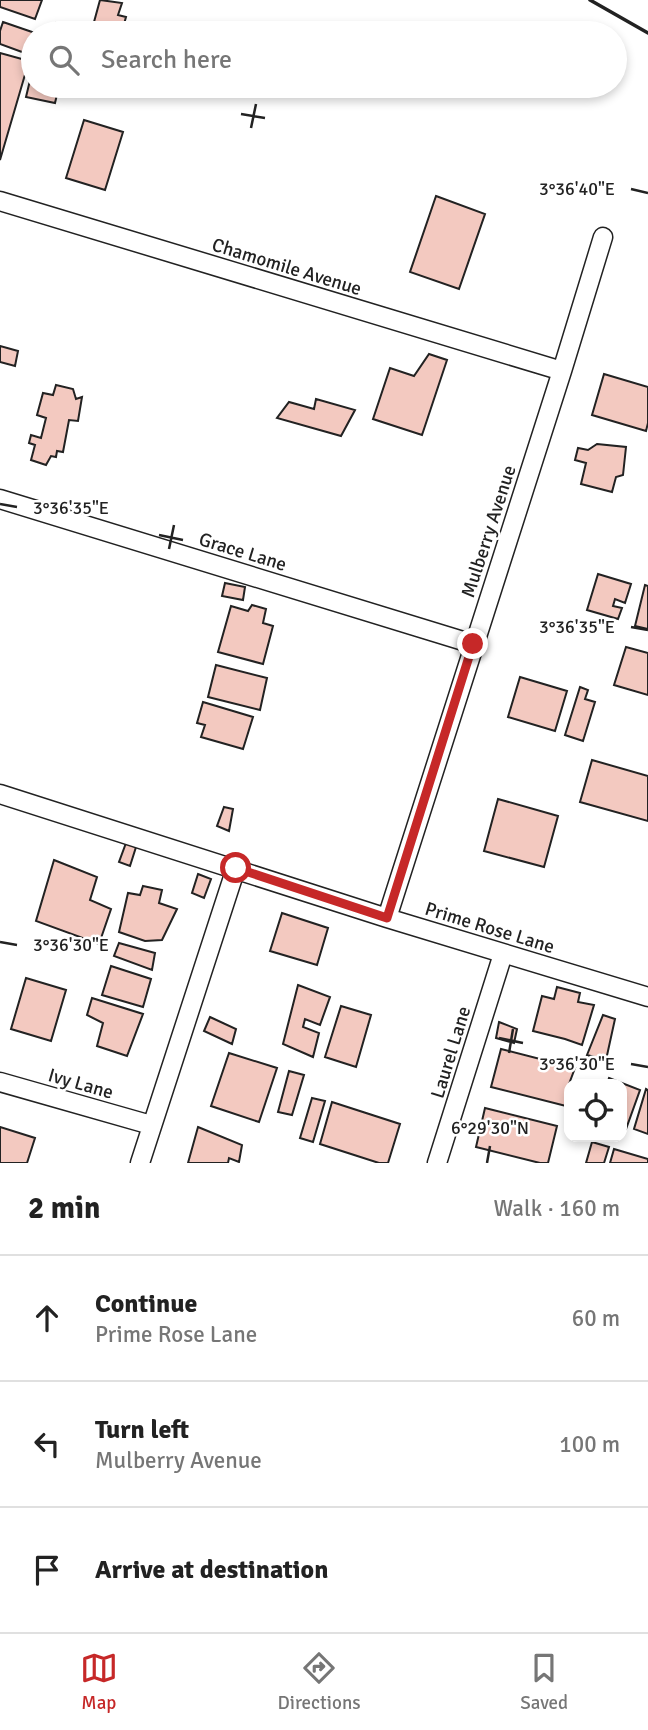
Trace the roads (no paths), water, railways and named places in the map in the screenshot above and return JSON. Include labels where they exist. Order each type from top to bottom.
[{"type":"street","name":"Chamomile Avenue","points":[[0,201],[562,371]]},
{"type":"street","name":"Mulberry Avenue","points":[[387,918],[603,237]]},
{"type":"street","name":"Grace Lane","points":[[0,499],[473,644]]},
{"type":"street","name":"Prime Rose Lane","points":[[0,794],[387,918],[648,997]]},
{"type":"street","points":[[140,1163],[236,868]]},
{"type":"street","name":"Laurel Lane","points":[[437,1163],[503,954]]},
{"type":"street","name":"Ivy Lane","points":[[0,1082],[151,1125]]}]
